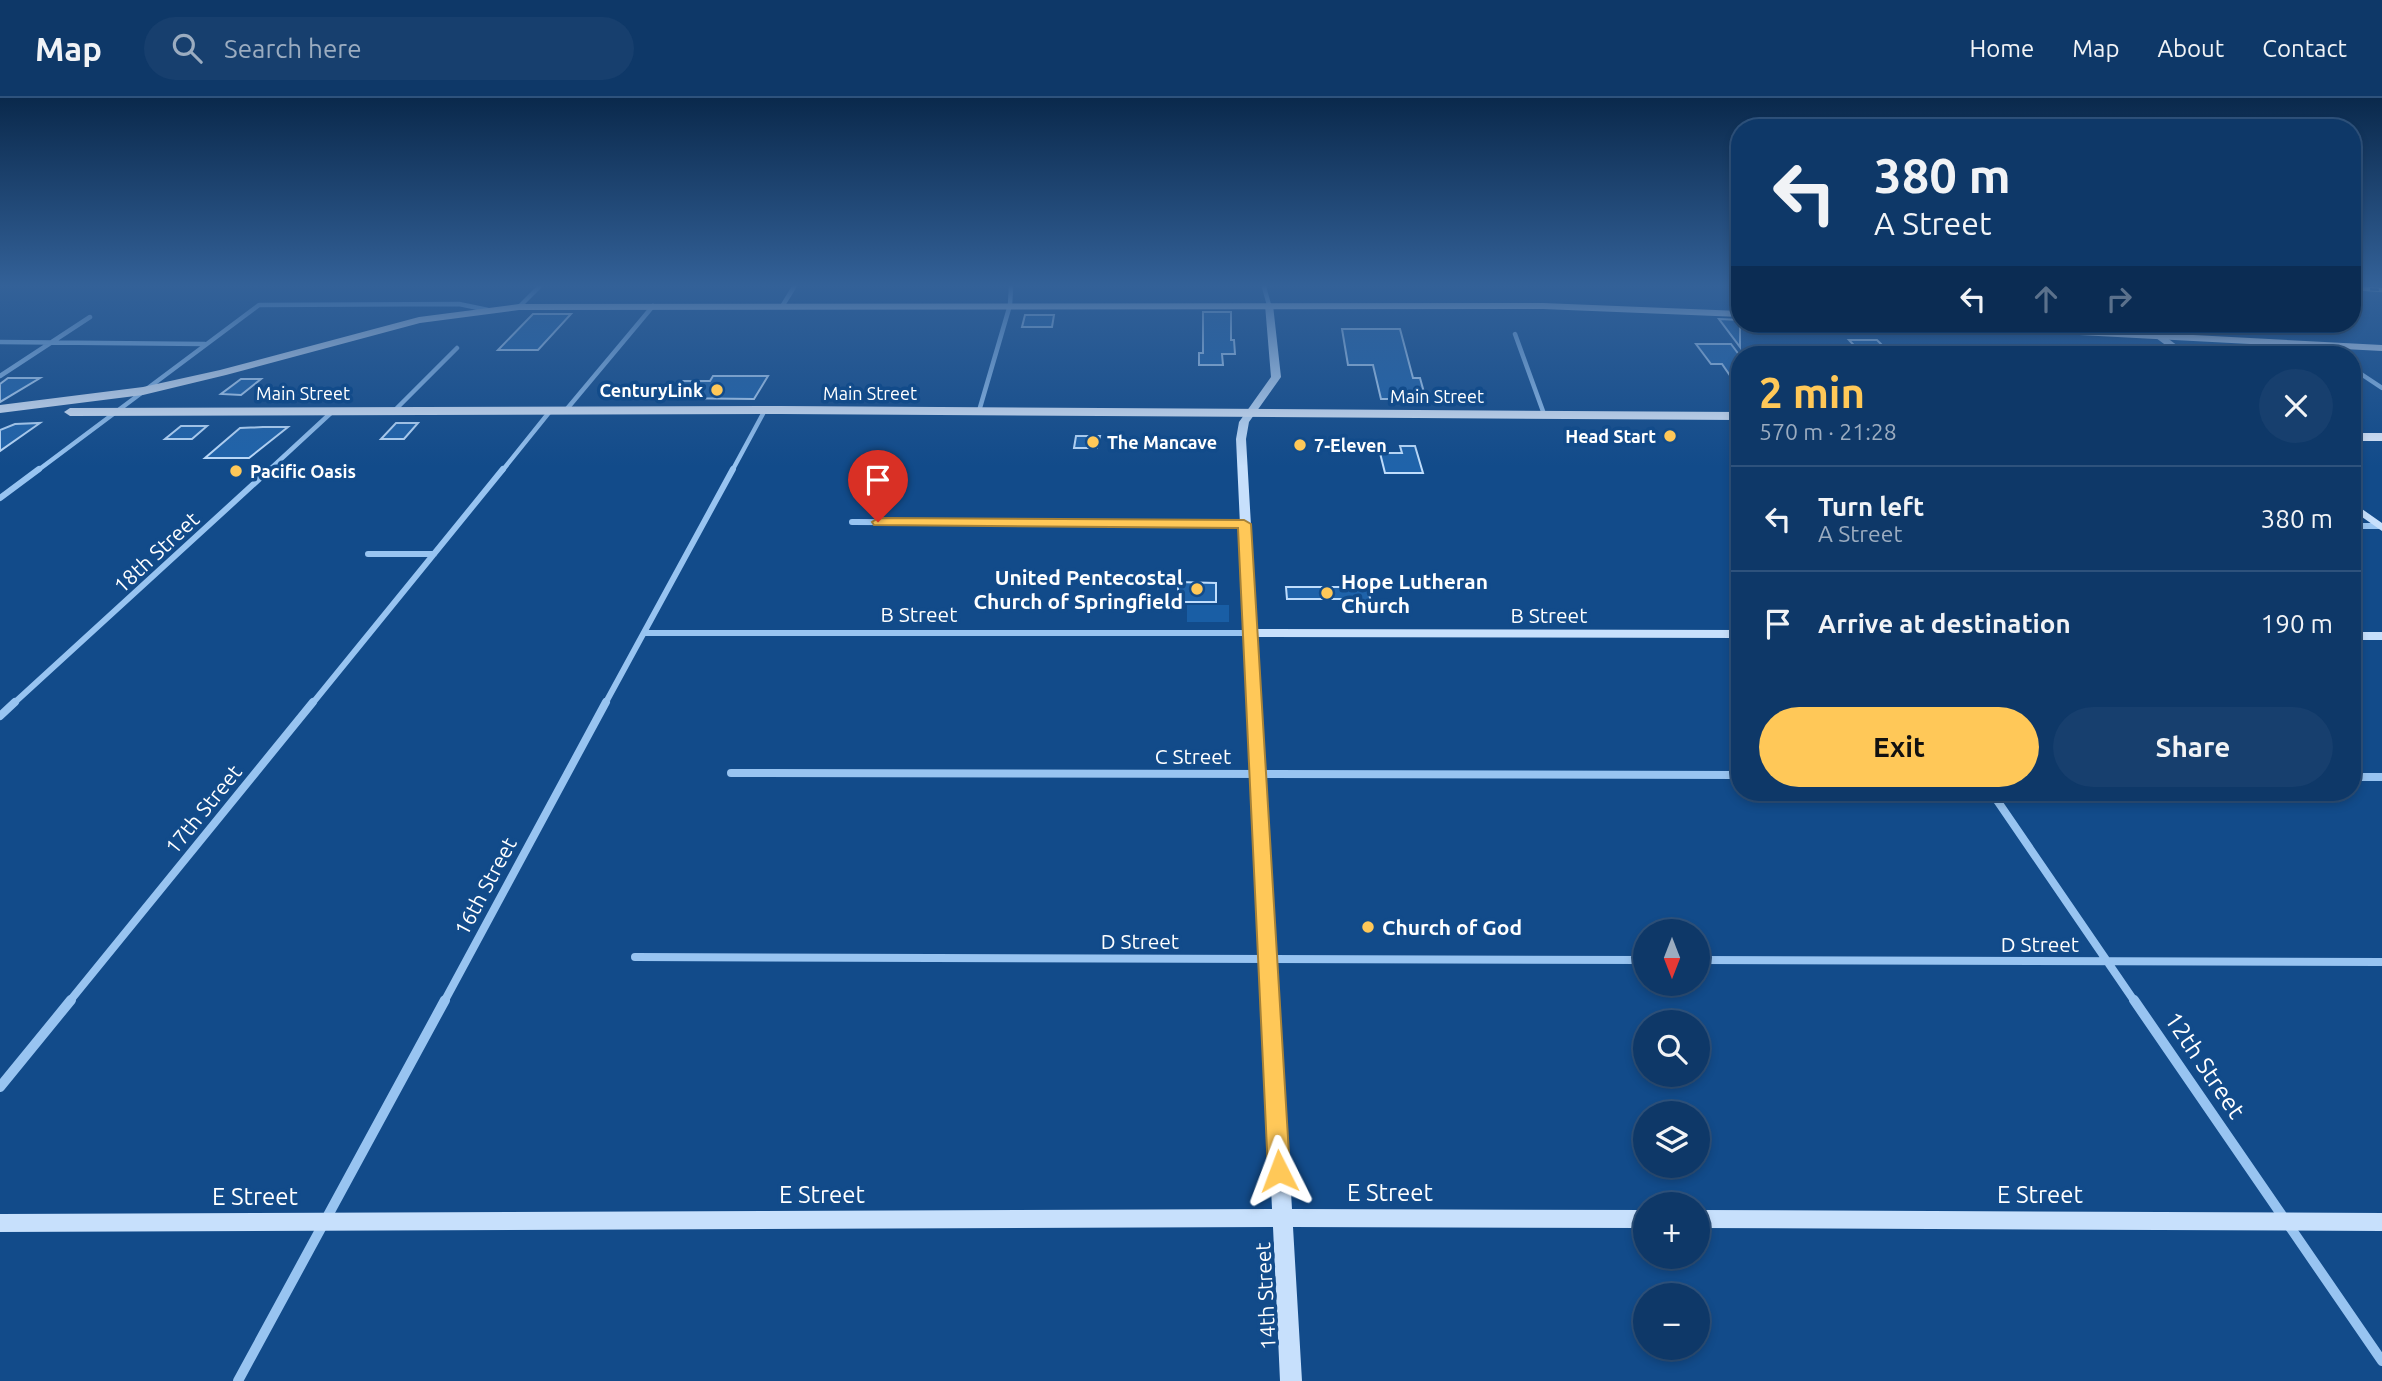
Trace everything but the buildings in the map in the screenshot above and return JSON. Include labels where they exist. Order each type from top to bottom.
[{"type":"main road","points":[[0,411],[143,391],[222,373],[315,347]]},
{"type":"main road","points":[[2361,347],[2382,348]]},
{"type":"main road","name":"Main Street","points":[[0,411],[765,410],[1731,417]]},
{"type":"main road","points":[[2361,437],[2382,437]]},
{"type":"street","points":[[0,376],[44,347]]},
{"type":"street","points":[[0,498],[202,347]]},
{"type":"street","points":[[566,410],[619,347]]},
{"type":"street","points":[[979,411],[998,347]]},
{"type":"street","points":[[1250,413],[1276,377],[1273,347]]},
{"type":"street","points":[[1520,347],[1544,414]]},
{"type":"street","points":[[395,410],[457,348]]},
{"type":"street","points":[[2361,374],[2382,388]]},
{"type":"street","name":"18th Street","points":[[0,716],[333,410]]},
{"type":"street","name":"17th Street","points":[[0,1087],[551,410]]},
{"type":"street","name":"16th Street","points":[[238,1381],[765,410]]},
{"type":"street","name":"14th Street","points":[[1250,413],[1244,422],[1241,439],[1244,524],[1291,1381]]},
{"type":"street","points":[[2361,512],[2381,527]]},
{"type":"street","points":[[852,522],[1244,524]]},
{"type":"street","points":[[2361,526],[2381,527]]},
{"type":"street","points":[[368,554],[434,554]]},
{"type":"street","name":"B Street","points":[[644,633],[1731,634]]},
{"type":"street","points":[[2361,636],[2382,636]]},
{"type":"street","name":"C Street","points":[[731,773],[1731,775]]},
{"type":"street","points":[[2361,777],[2382,777]]},
{"type":"street","name":"12th Street","points":[[1998,801],[2382,1362]]},
{"type":"street","name":"D Street","points":[[635,957],[1633,960]]},
{"type":"street","name":"D Street","points":[[1710,960],[2382,962]]},
{"type":"street","name":"E Street","points":[[0,1223],[1633,1219]]},
{"type":"street","name":"E Street","points":[[1710,1219],[2382,1222]]},
{"type":"shaded area","points":[[1187,605],[1229,605],[1229,622],[1187,622]]},
{"type":"place","name":"CenturyLink","points":[[717,390]]},
{"type":"place","name":"Head Start","points":[[1670,436]]},
{"type":"place","name":"The Mancave","points":[[1093,442]]},
{"type":"place","name":"7-Eleven","points":[[1300,445]]},
{"type":"place","name":"Pacific Oasis","points":[[236,471]]},
{"type":"place","name":"United Pentecostal Church of Springfield","points":[[1197,589]]},
{"type":"place","name":"Hope Lutheran Church","points":[[1327,593]]},
{"type":"place","name":"Church of God","points":[[1368,927]]},
{"type":"route","points":[[878,522],[1244,524],[1279,1171]]}]
